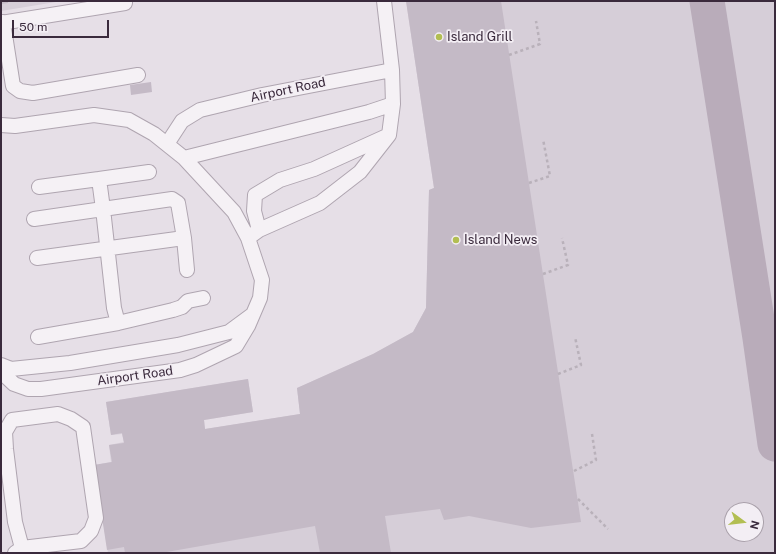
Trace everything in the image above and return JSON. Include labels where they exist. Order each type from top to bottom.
[{"type":"lane","points":[[254,234],[320,203],[360,172],[390,135],[393,104],[392,70],[384,1]]},
{"type":"lane","points":[[125,3],[2,22],[3,37],[13,86],[24,93],[33,93],[138,75]]},
{"type":"lane","name":"Airport Road","points":[[167,144],[182,121],[200,110],[262,95],[392,70]]},
{"type":"lane","points":[[184,158],[361,114],[393,104]]},
{"type":"lane","name":"Airport Road","points":[[1,125],[15,126],[94,115],[129,120],[154,134],[184,158],[254,234]]},
{"type":"lane","name":"Airport Road","points":[[1,372],[14,384],[28,389],[41,389],[180,370],[196,365],[236,346],[248,326],[260,298],[262,280],[254,234],[255,195],[280,180],[314,169],[390,135]]},
{"type":"lane","points":[[39,187],[149,172]]},
{"type":"lane","points":[[99,179],[104,209],[114,308],[118,323]]},
{"type":"lane","points":[[34,219],[172,199],[178,203],[184,238],[187,270]]},
{"type":"lane","points":[[37,258],[184,238]]},
{"type":"lane","points":[[38,337],[118,323],[173,310],[182,307],[188,301],[203,298]]},
{"type":"lane","name":"Airport Road","points":[[1,365],[12,369],[70,363],[178,345],[229,332],[253,315]]},
{"type":"lane","points":[[58,414],[71,419],[83,427],[96,518],[91,531],[81,541],[19,550],[5,432],[12,420],[58,414]]},
{"type":"path","points":[[509,55],[540,44],[536,21]]},
{"type":"path","points":[[529,183],[550,176],[543,140]]},
{"type":"path","points":[[543,274],[568,265],[562,238]]},
{"type":"path","points":[[558,374],[581,365],[575,337]]},
{"type":"path","points":[[574,471],[596,460],[592,434]]},
{"type":"path","points":[[578,499],[608,529]]},
{"type":"shaded area","points":[[1,1],[62,1],[1,11]]},
{"type":"shaded area","points":[[406,1],[775,1],[775,553],[108,553],[94,465],[111,462],[109,445],[124,442],[122,434],[111,435],[106,402],[248,379],[253,412],[204,420],[205,429],[300,414],[297,388],[373,354],[413,332],[426,308],[429,190],[434,188]]},
{"type":"building","points":[[1,1],[8,1],[8,3],[1,4]]},
{"type":"building","points":[[406,1],[501,1],[581,522],[531,528],[469,516],[444,520],[440,509],[385,516],[391,553],[320,553],[315,526],[161,553],[125,553],[124,547],[107,550],[94,465],[112,462],[109,445],[124,443],[122,433],[111,435],[106,402],[248,379],[253,412],[204,420],[205,429],[300,414],[297,388],[373,354],[413,332],[426,308],[429,190],[434,188]]},
{"type":"building","points":[[151,82],[152,92],[131,95],[130,85]]},
{"type":"taxiway","points":[[707,1],[760,338],[775,444]]},
{"type":"place","name":"Island Grill","points":[[439,37]]},
{"type":"place","name":"Island News","points":[[456,240]]}]
